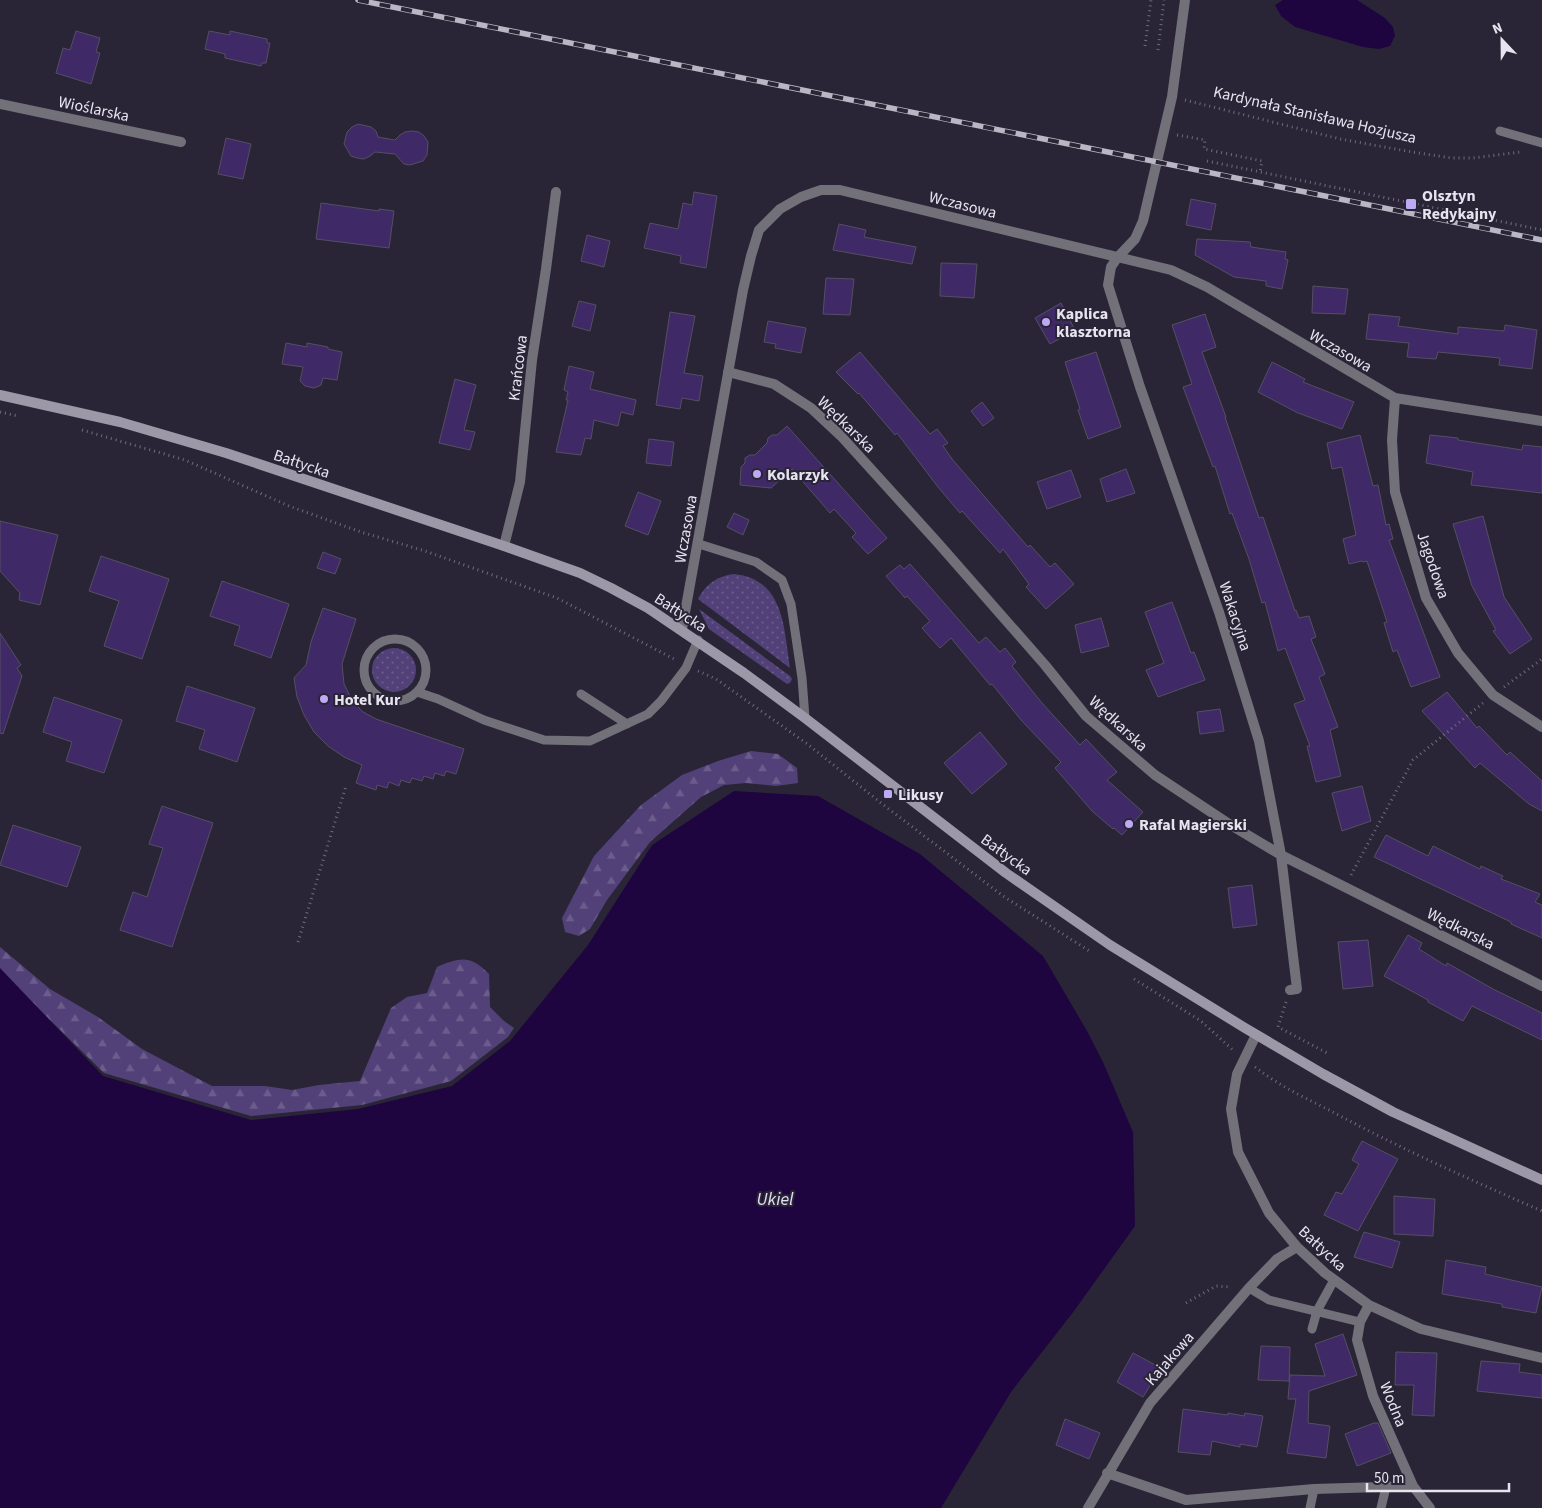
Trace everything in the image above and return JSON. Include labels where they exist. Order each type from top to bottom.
[{"type":"main road","name":"Bałtycka","points":[[0,395],[78,412],[226,453],[504,546],[580,573],[611,588],[648,608],[698,640],[805,718],[1006,873],[1110,945],[1256,1035],[1393,1112],[1542,1180]]},
{"type":"street","points":[[1117,258],[1135,239],[1141,228],[1172,97],[1185,0]]},
{"type":"street","name":"Wioślarska","points":[[0,104],[181,142]]},
{"type":"street","name":"Wczasowa","points":[[682,629],[747,273],[759,230],[780,209],[800,197],[820,190],[840,190],[1171,270],[1196,281],[1394,398],[1542,421]]},
{"type":"street","name":"Krańcowa","points":[[504,546],[520,482],[532,360],[556,192]]},
{"type":"street","name":"Wakacyjna","points":[[1117,258],[1109,271],[1108,285],[1110,294],[1140,387],[1219,612],[1259,741],[1281,855],[1297,989],[1290,990]]},
{"type":"street","name":"Wędkarska","points":[[728,372],[774,384],[811,408],[841,436],[1045,665],[1086,716],[1155,775],[1229,824],[1281,855],[1542,986]]},
{"type":"street","name":"Jagodowa","points":[[1394,398],[1392,440],[1395,492],[1426,598],[1458,653],[1493,695],[1542,727]]},
{"type":"street","name":"Bałtycka","points":[[1256,1035],[1237,1074],[1231,1109],[1238,1152],[1269,1213],[1297,1247],[1334,1280],[1369,1305],[1421,1329],[1542,1358]]},
{"type":"street","name":"Kajakowa","points":[[1088,1508],[1150,1403],[1249,1288],[1277,1259],[1297,1247]]},
{"type":"street","name":"Wodna","points":[[1369,1305],[1360,1322],[1357,1340],[1373,1396],[1413,1486],[1430,1508]]},
{"type":"street","points":[[1107,1473],[1186,1500],[1314,1490],[1413,1486]]},
{"type":"lane","points":[[1500,131],[1542,143]]},
{"type":"lane","points":[[699,544],[756,562],[782,580],[791,604],[802,678],[805,718]]},
{"type":"lane","points":[[395,638],[410,643],[422,653],[426,663],[426,674],[423,684],[417,692],[399,702],[379,698],[371,691],[363,673],[368,653],[375,645],[384,640],[395,638]]},
{"type":"lane","points":[[417,692],[438,699],[484,720],[544,740],[590,741],[648,714],[661,701],[687,666],[698,640]]},
{"type":"lane","points":[[581,694],[627,724]]},
{"type":"lane","points":[[1312,1329],[1317,1311],[1334,1280]]},
{"type":"lane","points":[[1249,1288],[1269,1300],[1360,1322]]},
{"type":"lane","points":[[1381,1508],[1386,1487]]},
{"type":"lane","points":[[1310,1508],[1314,1490]]},
{"type":"path","points":[[1145,46],[1151,0]]},
{"type":"path","points":[[1158,50],[1164,0]]},
{"type":"path","name":"Kardynała Stanisława Hozjusza","points":[[1172,97],[1340,138],[1412,152],[1452,158],[1473,158],[1524,151]]},
{"type":"path","points":[[1165,132],[1206,140],[1204,149],[1262,161],[1260,172]]},
{"type":"path","points":[[1207,162],[1542,230]]},
{"type":"path","points":[[0,412],[27,417]]},
{"type":"path","points":[[81,430],[185,460],[289,506],[361,532],[425,551],[557,598],[724,685],[806,743],[1003,896],[1094,954]]},
{"type":"path","points":[[1344,887],[1413,760],[1493,695],[1542,659]]},
{"type":"path","points":[[298,942],[346,786]]},
{"type":"path","points":[[1127,974],[1201,1022],[1225,1045],[1278,1083],[1356,1125],[1481,1185],[1542,1211]]},
{"type":"path","points":[[1290,990],[1278,1027],[1329,1054]]},
{"type":"path","points":[[1186,1303],[1216,1286],[1249,1288]]},
{"type":"green space","points":[[734,574],[751,578],[763,585],[772,595],[779,608],[783,622],[790,668],[698,599],[713,582]]},
{"type":"green space","points":[[699,609],[790,676],[792,679],[790,683],[787,684],[709,629]]},
{"type":"green space","points":[[398,648],[410,654],[415,661],[415,679],[410,686],[403,691],[390,692],[382,689],[375,682],[372,666],[375,658],[382,651]]},
{"type":"green space","points":[[751,751],[778,754],[797,768],[798,783],[776,786],[746,783],[724,785],[701,797],[650,842],[607,900],[590,929],[579,936],[565,932],[562,918],[594,856],[641,805],[682,775]]},
{"type":"green space","points":[[0,947],[50,989],[98,1017],[142,1049],[212,1086],[265,1086],[292,1090],[360,1081],[391,1008],[407,997],[427,993],[437,967],[453,961],[471,961],[489,974],[490,1007],[514,1028],[508,1037],[451,1081],[362,1105],[251,1116],[104,1073],[0,971]]},
{"type":"water","points":[[1283,0],[1357,0],[1385,18],[1393,27],[1395,36],[1390,46],[1379,49],[1363,47],[1295,27],[1281,16],[1275,5]]},
{"type":"water","name":"Ukiel","points":[[734,791],[818,796],[920,854],[1043,956],[1103,1062],[1133,1132],[1135,1226],[1074,1311],[1011,1392],[941,1508],[0,1508],[0,968],[103,1076],[251,1120],[358,1109],[452,1086],[510,1041],[588,945],[652,845]]},
{"type":"building","points":[[76,31],[100,38],[96,52],[100,53],[91,84],[56,73],[63,48],[70,50]]},
{"type":"building","points":[[209,31],[230,35],[230,31],[267,39],[267,43],[270,43],[266,63],[262,63],[261,66],[225,58],[225,54],[205,49]]},
{"type":"building","points":[[358,124],[371,127],[376,131],[378,137],[395,140],[405,132],[419,132],[428,142],[427,155],[423,161],[410,165],[404,164],[395,154],[375,152],[364,159],[351,156],[344,144],[347,132]]},
{"type":"building","points":[[226,138],[251,144],[243,179],[218,174]]},
{"type":"building","points":[[694,192],[717,196],[706,268],[680,263],[681,256],[644,248],[650,223],[678,229],[683,203],[692,205]]},
{"type":"building","points":[[1191,199],[1216,204],[1211,230],[1186,225]]},
{"type":"building","points":[[321,203],[379,211],[379,209],[394,211],[389,248],[316,239]]},
{"type":"building","points":[[839,224],[866,230],[864,237],[916,247],[912,264],[833,250]]},
{"type":"building","points":[[587,235],[610,241],[604,267],[581,261]]},
{"type":"building","points":[[1197,239],[1250,242],[1251,247],[1286,252],[1285,259],[1288,260],[1282,289],[1266,286],[1266,281],[1234,277],[1195,255]]},
{"type":"building","points":[[941,263],[977,264],[974,298],[940,296]]},
{"type":"building","points":[[826,278],[854,279],[850,315],[823,314]]},
{"type":"building","points":[[1313,286],[1348,289],[1345,314],[1312,313]]},
{"type":"building","points":[[579,301],[596,305],[590,331],[572,326]]},
{"type":"building","points":[[1061,303],[1075,330],[1050,344],[1035,318]]},
{"type":"building","points":[[670,312],[695,316],[684,373],[703,376],[699,401],[682,398],[680,409],[656,405]]},
{"type":"building","points":[[1205,314],[1216,347],[1202,352],[1226,417],[1259,518],[1263,517],[1295,611],[1299,618],[1309,616],[1316,637],[1311,639],[1325,674],[1319,677],[1338,727],[1330,730],[1341,776],[1316,782],[1307,746],[1310,746],[1294,704],[1305,700],[1285,648],[1278,651],[1265,602],[1262,603],[1249,559],[1232,513],[1230,514],[1215,466],[1213,467],[1183,387],[1192,384],[1172,325]]},
{"type":"building","points":[[1369,314],[1400,317],[1398,326],[1458,334],[1458,327],[1504,331],[1505,325],[1537,330],[1532,369],[1499,365],[1500,358],[1438,352],[1436,359],[1407,357],[1409,343],[1366,339]]},
{"type":"building","points":[[768,321],[806,328],[801,353],[775,348],[776,344],[764,342]]},
{"type":"building","points":[[286,343],[307,347],[307,343],[342,352],[337,380],[323,378],[321,385],[314,388],[305,386],[300,381],[303,367],[282,364]]},
{"type":"building","points":[[860,352],[930,434],[937,429],[948,443],[943,446],[952,459],[1028,547],[1030,545],[1050,567],[1055,563],[1074,584],[1046,609],[1026,587],[1029,584],[1003,549],[1000,553],[962,511],[960,513],[897,433],[895,435],[859,393],[836,372]]},
{"type":"building","points":[[1096,352],[1121,427],[1088,439],[1065,362]]},
{"type":"building","points":[[1272,362],[1305,379],[1303,382],[1354,402],[1342,429],[1298,413],[1258,392]]},
{"type":"building","points":[[569,366],[594,372],[590,389],[636,400],[633,415],[621,412],[618,426],[594,420],[591,439],[585,438],[581,455],[556,452],[568,400],[566,400],[568,392],[564,390]]},
{"type":"building","points":[[455,379],[476,385],[464,430],[475,432],[470,450],[439,443]]},
{"type":"building","points":[[982,402],[994,418],[983,426],[971,411]]},
{"type":"building","points":[[787,426],[887,538],[868,554],[852,537],[856,533],[834,509],[830,513],[792,469],[771,488],[740,485],[741,467],[745,463],[745,458],[755,455],[767,443],[768,438],[772,435],[777,435]]},
{"type":"building","points":[[1360,435],[1373,486],[1378,485],[1386,525],[1389,524],[1393,539],[1389,540],[1440,677],[1411,687],[1397,650],[1393,652],[1384,623],[1387,622],[1367,561],[1349,564],[1343,539],[1356,535],[1342,467],[1332,469],[1327,443]]},
{"type":"building","points":[[1430,435],[1458,438],[1458,440],[1522,450],[1523,445],[1542,447],[1542,493],[1471,485],[1473,472],[1426,463]]},
{"type":"building","points":[[649,439],[674,442],[671,466],[646,463]]},
{"type":"building","points":[[1126,469],[1135,493],[1107,502],[1100,479]]},
{"type":"building","points":[[1071,470],[1081,497],[1047,509],[1037,482]]},
{"type":"building","points":[[638,492],[661,501],[648,535],[625,526]]},
{"type":"building","points":[[734,513],[749,520],[743,535],[727,527]]},
{"type":"building","points":[[1483,516],[1504,597],[1532,639],[1510,654],[1493,631],[1496,630],[1472,586],[1453,524]]},
{"type":"building","points":[[0,521],[58,535],[40,605],[19,600],[20,593],[0,571]]},
{"type":"building","points":[[323,552],[341,559],[335,574],[317,568]]},
{"type":"building","points":[[101,556],[169,579],[142,659],[104,646],[119,601],[89,591]]},
{"type":"building","points":[[910,564],[979,643],[986,637],[1000,652],[1005,648],[1016,662],[1012,666],[1042,703],[1080,745],[1086,739],[1117,772],[1107,780],[1143,812],[1122,835],[1092,811],[1055,768],[1061,762],[1021,720],[951,638],[940,648],[922,628],[930,621],[907,596],[905,598],[886,576],[900,565],[904,569]]},
{"type":"building","points":[[222,581],[289,604],[271,658],[234,645],[240,626],[210,616]]},
{"type":"building","points":[[1172,602],[1191,653],[1194,652],[1205,680],[1158,697],[1146,670],[1164,663],[1145,612]]},
{"type":"building","name":"Hotel Kur","points":[[323,608],[356,619],[342,664],[344,684],[353,702],[363,712],[376,719],[464,749],[456,774],[446,771],[444,776],[435,773],[433,779],[424,776],[422,781],[412,778],[410,783],[401,780],[399,786],[389,782],[387,788],[377,785],[376,790],[356,783],[362,765],[344,757],[328,746],[314,732],[304,715],[297,697],[294,678],[306,665],[311,642]]},
{"type":"building","points":[[1101,618],[1109,646],[1081,653],[1075,625]]},
{"type":"building","points":[[0,633],[21,665],[17,668],[22,676],[3,734],[0,733]]},
{"type":"building","points":[[187,686],[255,708],[237,762],[199,749],[205,730],[176,721]]},
{"type":"building","points":[[1447,692],[1477,728],[1479,726],[1507,755],[1510,752],[1542,781],[1542,811],[1529,804],[1480,763],[1475,768],[1422,711]]},
{"type":"building","points":[[54,697],[122,720],[104,773],[66,761],[72,742],[43,732]]},
{"type":"building","points":[[1220,709],[1224,731],[1200,734],[1197,712]]},
{"type":"building","points":[[980,732],[1007,764],[972,794],[944,763]]},
{"type":"building","points":[[1362,786],[1371,821],[1342,831],[1332,793]]},
{"type":"building","points":[[162,806],[213,823],[172,947],[120,930],[133,892],[147,897],[163,848],[149,844]]},
{"type":"building","points":[[13,825],[81,847],[67,887],[0,865]]},
{"type":"building","points":[[1386,835],[1428,856],[1433,846],[1480,869],[1481,866],[1503,876],[1501,879],[1540,894],[1535,902],[1542,905],[1542,938],[1374,857]]},
{"type":"building","points":[[1252,885],[1257,925],[1233,928],[1228,888]]},
{"type":"building","points":[[1408,935],[1422,943],[1419,949],[1446,966],[1447,963],[1493,989],[1542,1013],[1542,1040],[1472,1006],[1463,1021],[1384,976]]},
{"type":"building","points":[[1368,940],[1373,986],[1343,989],[1338,942]]},
{"type":"building","points":[[1362,1141],[1398,1159],[1358,1231],[1324,1215],[1336,1192],[1342,1194],[1359,1164],[1352,1160]]},
{"type":"building","points":[[1394,1196],[1435,1199],[1433,1236],[1394,1234]]},
{"type":"building","points":[[1364,1232],[1400,1242],[1392,1268],[1354,1257]]},
{"type":"building","points":[[1446,1260],[1486,1267],[1485,1274],[1542,1287],[1536,1313],[1502,1307],[1502,1304],[1442,1294]]},
{"type":"building","points":[[1343,1334],[1357,1375],[1309,1391],[1308,1423],[1330,1426],[1326,1458],[1287,1453],[1296,1399],[1288,1399],[1290,1375],[1325,1376],[1315,1344]]},
{"type":"building","points":[[1261,1346],[1290,1347],[1289,1381],[1258,1380]]},
{"type":"building","points":[[1396,1352],[1437,1353],[1434,1416],[1412,1415],[1414,1385],[1395,1385]]},
{"type":"building","points":[[1133,1353],[1161,1368],[1143,1397],[1117,1382]]},
{"type":"building","points":[[1481,1361],[1520,1364],[1519,1372],[1542,1375],[1542,1398],[1477,1391]]},
{"type":"building","points":[[1183,1409],[1228,1415],[1228,1413],[1244,1416],[1245,1413],[1263,1416],[1257,1447],[1240,1444],[1240,1447],[1212,1441],[1210,1455],[1178,1452]]},
{"type":"building","points":[[1065,1419],[1100,1433],[1089,1459],[1056,1445]]},
{"type":"building","points":[[1378,1423],[1391,1453],[1357,1466],[1345,1434]]},
{"type":"railway","points":[[358,0],[1542,240]]},
{"type":"place","name":"Olsztyn Redykajny","points":[[1411,204]]},
{"type":"place","name":"Kaplica klasztorna","points":[[1046,322]]},
{"type":"place","name":"Kolarzyk","points":[[757,474]]},
{"type":"place","name":"Hotel Kur","points":[[324,699]]},
{"type":"place","name":"Likusy","points":[[888,794]]},
{"type":"place","name":"Rafal Magierski","points":[[1129,824]]}]
